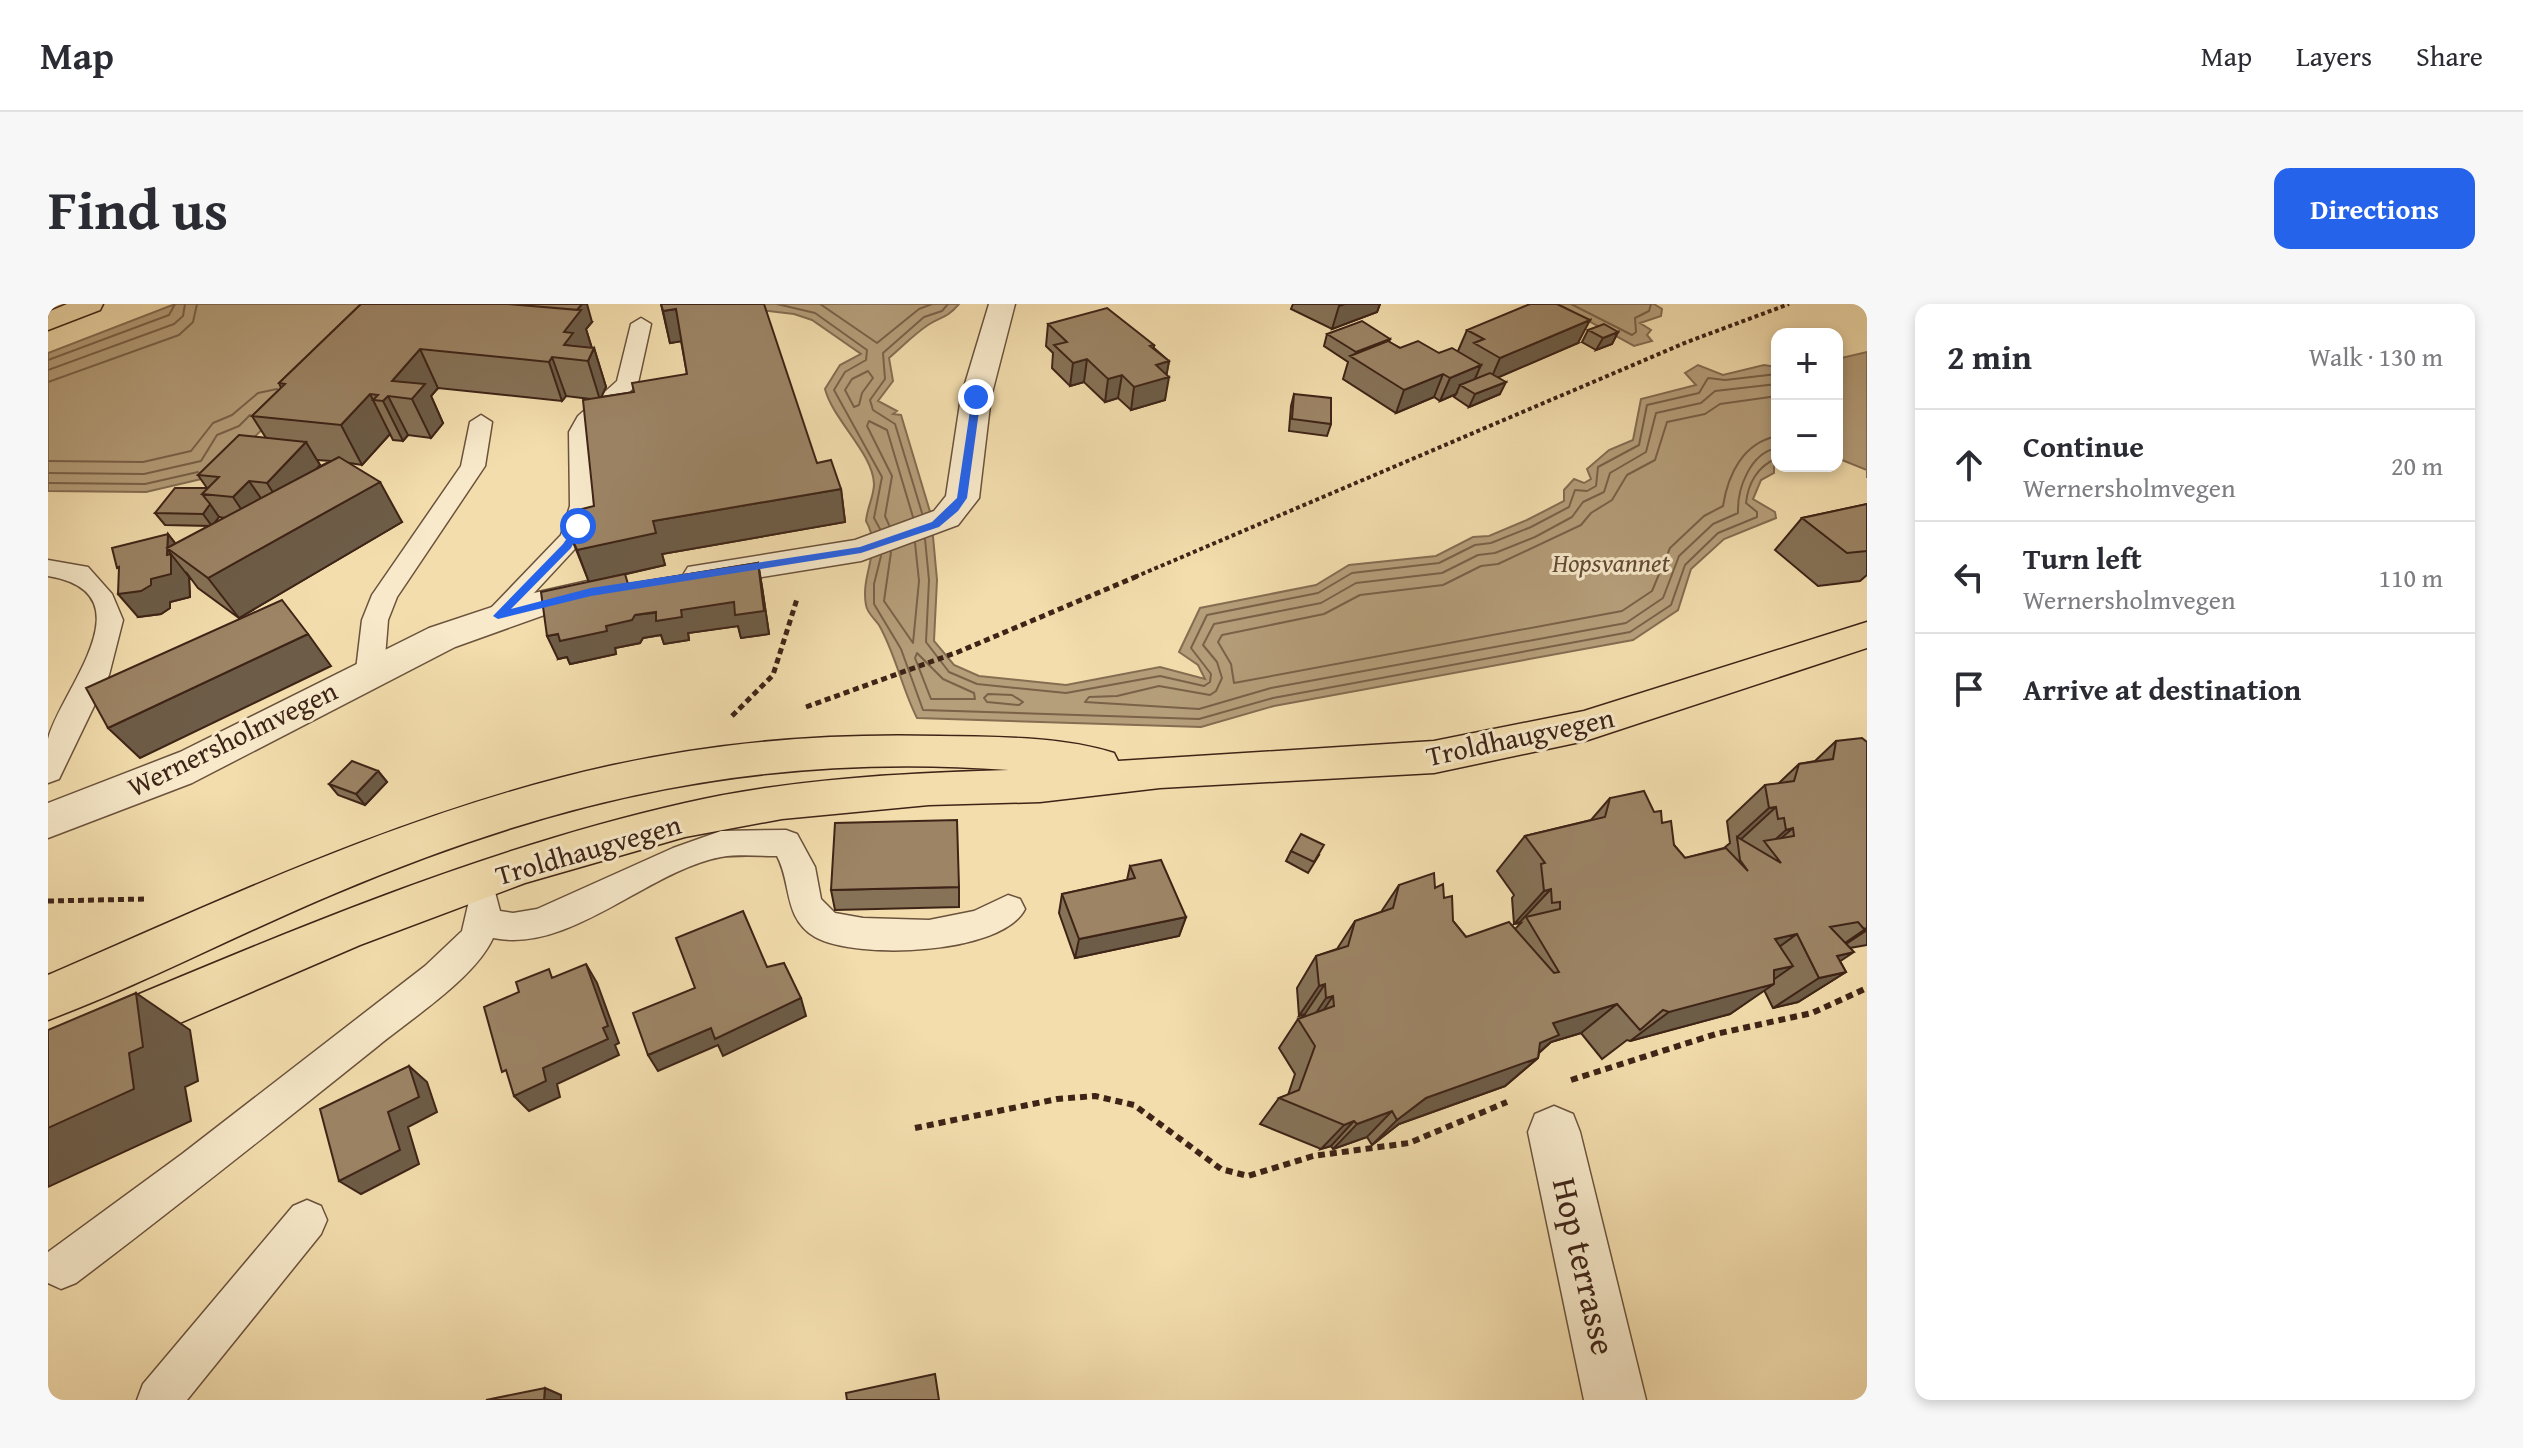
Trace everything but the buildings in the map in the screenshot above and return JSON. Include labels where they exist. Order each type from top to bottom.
[{"type":"main road","points":[[48,310],[64,304]]},
{"type":"main road","points":[[48,322],[90,304]]},
{"type":"main road","name":"Troldhaugvegen","points":[[48,1056],[344,931],[483,900],[606,839],[782,802],[929,789],[1040,786],[1160,772],[1434,757],[1585,726],[1867,635]]},
{"type":"main road","name":"Troldhaugvegen","points":[[48,998],[273,899],[403,848],[505,811],[608,783],[788,754],[1035,755],[1160,772]]},
{"type":"street","name":"Wernersholmvegen","points":[[48,821],[191,765],[370,670],[498,616],[546,601],[845,552],[935,524],[955,509],[962,498],[976,397],[1002,304]]},
{"type":"street","name":"Hop terrasse","points":[[1542,1112],[1615,1400]]},
{"type":"lane","name":"Wernersholmvegen","points":[[498,616],[573,538],[582,506],[580,432],[586,421],[625,385],[641,324]]},
{"type":"lane","name":"Wernersholmvegen","points":[[370,670],[375,620],[385,595],[473,466],[481,422]]},
{"type":"lane","points":[[48,568],[79,573],[92,585],[108,609],[110,621],[106,646],[48,771]]},
{"type":"lane","points":[[483,900],[513,928],[541,923],[684,857],[721,844],[786,843],[799,867],[805,905],[826,926],[863,933],[929,935],[980,924],[1008,909]]},
{"type":"lane","points":[[61,1268],[404,1005],[475,941],[483,900]]},
{"type":"lane","points":[[159,1400],[307,1220]]},
{"type":"path","points":[[816,704],[958,652],[1648,358],[1789,304]]},
{"type":"path","points":[[722,726],[773,675],[796,600],[845,552]]},
{"type":"path","points":[[48,901],[153,899]]},
{"type":"path","points":[[915,1128],[1057,1099],[1095,1096],[1134,1105],[1221,1169],[1248,1176],[1313,1156],[1379,1150],[1542,1112],[1716,1034],[1812,1013],[1867,988]]},
{"type":"water","points":[[175,304],[413,304],[273,419],[214,476],[146,492],[48,491],[48,353]]},
{"type":"water","name":"Hopsvannet","points":[[710,304],[959,304],[889,358],[893,381],[878,401],[897,411],[893,414],[901,415],[931,515],[937,580],[934,641],[954,665],[979,676],[1066,685],[1160,667],[1205,679],[1198,665],[1179,652],[1200,608],[1316,585],[1349,565],[1436,556],[1473,537],[1489,536],[1527,520],[1564,501],[1564,490],[1574,479],[1584,483],[1591,479],[1587,469],[1609,450],[1633,440],[1641,399],[1696,385],[1685,373],[1698,365],[1723,375],[1771,366],[1771,472],[1774,473],[1761,480],[1753,499],[1775,512],[1776,518],[1724,539],[1691,569],[1678,610],[1633,640],[1274,706],[1201,727],[917,718],[885,636],[866,605],[872,542],[866,521],[874,489],[872,472],[829,401],[825,389],[840,365],[861,354],[812,320],[794,314]]},
{"type":"water","points":[[1558,304],[1654,304],[1662,309],[1661,316],[1640,323],[1651,330],[1647,335],[1652,341],[1634,346]]},
{"type":"water","points":[[1867,352],[1867,470],[1843,460],[1843,358]]},
{"type":"route","points":[[578,526],[567,546],[498,616],[526,606],[591,592],[861,550],[935,524],[946,518],[962,498],[976,397]]}]
